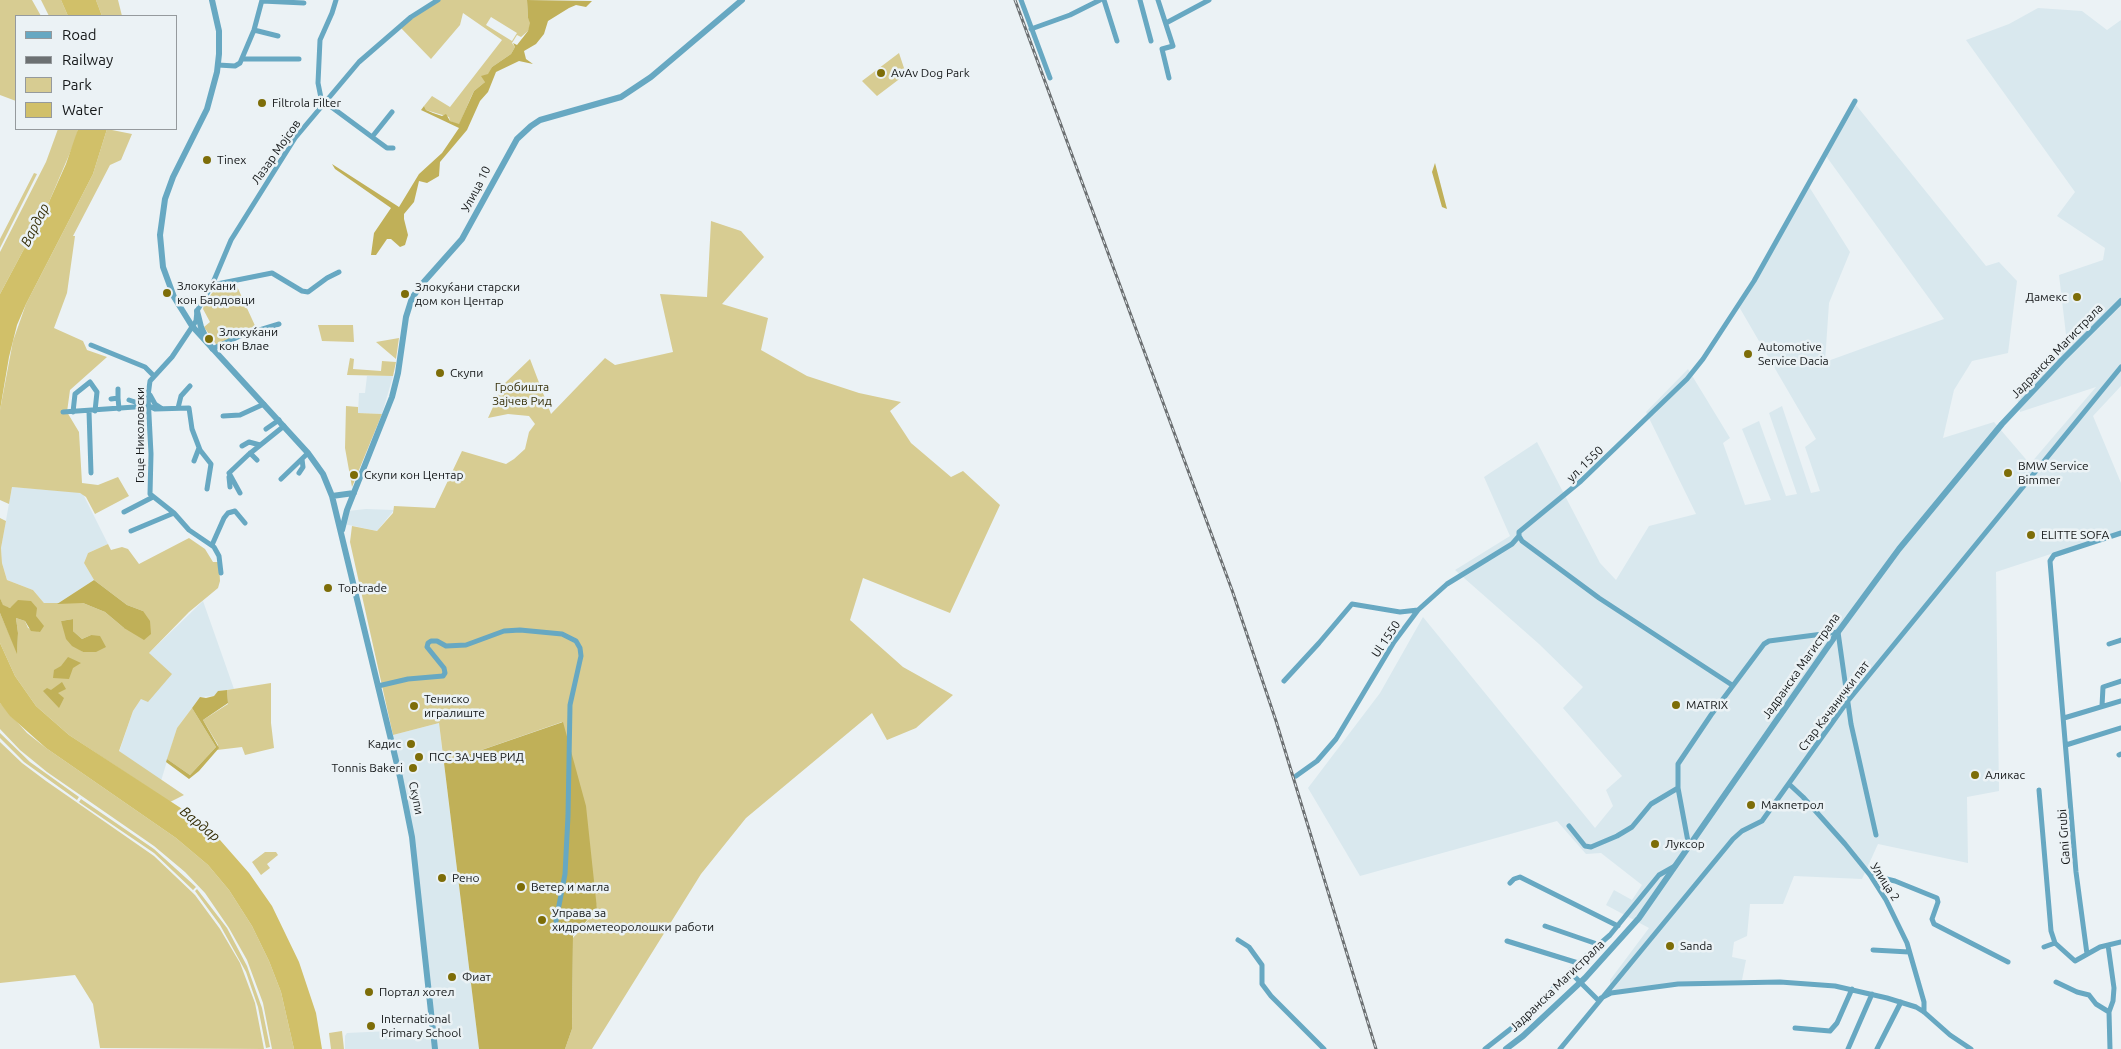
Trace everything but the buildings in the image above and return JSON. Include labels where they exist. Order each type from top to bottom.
[{"type":"street","name":"Скупи","points":[[212,0],[219,31],[218,65],[207,109],[167,193],[161,217],[160,246],[163,267],[174,297],[192,326],[308,453],[323,474],[332,496],[378,686],[412,838],[436,1049]]},
{"type":"street","points":[[218,65],[235,66],[242,59],[254,30],[262,0],[304,3]]},
{"type":"street","points":[[336,0],[320,40],[318,83],[321,98],[325,104],[387,148],[393,148]]},
{"type":"street","name":"Лазар Мојсов","points":[[192,326],[196,321],[197,311],[212,285],[228,245],[295,138],[359,62],[411,17],[438,0]]},
{"type":"street","name":"Улица 10","points":[[341,531],[354,492],[392,397],[398,373],[406,317],[412,298],[462,239],[517,138],[540,120],[621,96],[651,77],[742,0]]},
{"type":"street","points":[[1021,0],[1050,78]]},
{"type":"street","points":[[1031,29],[1070,15],[1099,0]]},
{"type":"street","points":[[1104,0],[1117,40]]},
{"type":"street","points":[[1140,0],[1151,41]]},
{"type":"street","points":[[1158,0],[1173,46],[1162,49],[1169,78]]},
{"type":"street","points":[[1166,23],[1210,0]]},
{"type":"street","points":[[254,30],[278,36]]},
{"type":"street","points":[[242,59],[299,59]]},
{"type":"street","name":"ул. 1550","points":[[1519,536],[1519,532],[1523,528],[1581,481],[1687,379],[1703,359],[1754,281],[1855,102]]},
{"type":"street","points":[[372,137],[392,112]]},
{"type":"street","points":[[212,285],[272,273],[307,292],[339,272]]},
{"type":"street","name":"Јадранска Магистрала","points":[[1506,1049],[1536,1023],[1603,958],[1639,918],[1838,632],[1899,549],[1973,458],[2037,387],[2121,301]]},
{"type":"street","points":[[187,319],[197,311],[201,326],[211,348],[240,336],[280,324]]},
{"type":"street","name":"Гоце Николовски","points":[[192,326],[169,361],[154,376],[148,389],[151,454],[150,490],[154,497],[174,513],[188,530],[212,545]]},
{"type":"street","points":[[91,345],[145,367],[154,376]]},
{"type":"street","name":"Стар Качанички пат","points":[[1560,1049],[1598,1000],[1733,839],[1742,831],[1762,822],[1847,702],[2121,368]]},
{"type":"street","points":[[73,412],[75,394],[90,382],[96,392],[92,411],[90,473]]},
{"type":"street","points":[[178,408],[181,396],[190,386]]},
{"type":"street","points":[[118,389],[119,409]]},
{"type":"street","points":[[139,405],[148,389]]},
{"type":"street","points":[[148,389],[153,403],[162,408]]},
{"type":"street","points":[[111,399],[118,398]]},
{"type":"street","points":[[129,400],[139,405]]},
{"type":"street","points":[[224,416],[240,415],[264,404]]},
{"type":"street","points":[[62,412],[119,409],[139,405],[162,408],[187,407],[191,410],[192,429],[199,448],[211,464],[207,489]]},
{"type":"street","points":[[266,429],[279,420]]},
{"type":"street","points":[[240,493],[229,476],[232,470],[284,426]]},
{"type":"street","points":[[242,446],[249,442],[260,445]]},
{"type":"street","points":[[194,461],[199,448]]},
{"type":"street","points":[[250,453],[257,460]]},
{"type":"street","points":[[281,479],[308,453]]},
{"type":"street","points":[[299,473],[304,467],[302,459]]},
{"type":"street","points":[[332,496],[354,492]]},
{"type":"street","name":"Гоце Николовски","points":[[124,512],[154,497]]},
{"type":"street","points":[[221,573],[219,556],[212,545],[224,518],[228,513],[235,511],[245,523]]},
{"type":"street","points":[[131,530],[174,513]]},
{"type":"street","name":"Gani Grubi","points":[[2087,954],[2076,872],[2050,561],[2054,555],[2121,533]]},
{"type":"street","points":[[1519,536],[1522,541],[1599,598],[1732,685]]},
{"type":"street","name":"Ul 1550","points":[[1296,776],[1317,761],[1336,739],[1394,642],[1418,610],[1447,584],[1512,544],[1519,536]]},
{"type":"street","points":[[1284,681],[1352,604],[1400,612],[1418,610]]},
{"type":"street","points":[[378,686],[408,679],[443,676],[445,673],[444,668],[427,647],[431,641],[437,641],[446,646],[466,645],[504,632],[520,630],[562,634],[576,641],[581,656],[570,704],[565,874],[556,922]]},
{"type":"street","points":[[1689,847],[1678,788],[1678,764],[1732,685],[1764,644],[1769,641],[1838,632],[1847,702],[1876,835]]},
{"type":"street","points":[[2109,644],[2121,640]]},
{"type":"street","points":[[2102,706],[2103,687],[2121,682]]},
{"type":"street","points":[[2064,718],[2121,700]]},
{"type":"street","points":[[2066,745],[2121,728]]},
{"type":"street","name":"Улица 2","points":[[1789,784],[1809,804],[1870,875],[1899,923],[1910,952],[1924,1002],[1924,1012]]},
{"type":"street","points":[[1569,826],[1585,846],[1591,847],[1617,836],[1632,826],[1651,804],[1678,788]]},
{"type":"street","name":"Gani Grubi","points":[[2039,790],[2052,931],[2056,943]]},
{"type":"street","points":[[1485,1049],[1522,1020],[1578,963],[1600,945],[1618,926],[1659,875],[1675,866]]},
{"type":"street","points":[[1870,875],[1894,881],[1937,898],[1938,902],[1932,919],[1934,924],[2008,962]]},
{"type":"street","points":[[1510,883],[1520,877],[1618,926]]},
{"type":"street","points":[[1545,926],[1600,945]]},
{"type":"street","points":[[1238,940],[1249,948],[1262,965],[1262,984],[1284,1010],[1324,1049]]},
{"type":"street","points":[[1508,941],[1578,963]]},
{"type":"street","points":[[2044,947],[2056,943],[2075,961],[2108,945],[2121,942]]},
{"type":"street","points":[[2108,945],[2114,988],[2113,1001],[2109,1012],[2110,1049]]},
{"type":"street","points":[[1873,950],[1910,952]]},
{"type":"street","points":[[1570,972],[1598,1000],[1611,993],[1678,984],[1780,982],[1852,989],[1901,1002],[1924,1012],[1967,1048]]},
{"type":"street","points":[[2056,982],[2077,992],[2089,995],[2096,1004],[2109,1012]]},
{"type":"street","points":[[1795,1028],[1830,1031],[1834,1029],[1852,989]]},
{"type":"street","points":[[1848,1049],[1872,994]]},
{"type":"street","points":[[1877,1049],[1901,1002]]},
{"type":"shaded area","points":[[527,0],[592,1],[586,7],[576,5],[569,8],[548,21],[544,34],[536,44],[524,51],[526,59],[533,64],[519,61],[496,72],[488,92],[480,101],[467,130],[440,162],[439,176],[427,183],[419,181],[414,202],[404,214],[408,235],[405,245],[400,247],[391,239],[387,239],[376,255],[371,255],[374,233],[391,208],[335,169],[332,164],[399,207],[419,174],[442,153],[459,128],[421,110],[424,106],[426,110],[433,113],[442,116],[446,114],[450,121],[459,124],[474,91],[485,82],[481,76],[488,74],[492,67],[511,54],[515,47],[513,43],[517,45],[528,31],[530,23]]},
{"type":"shaded area","points":[[2038,8],[2082,11],[2107,30],[2121,20],[2121,386],[2093,416],[2121,483],[2121,531],[1996,572],[1999,791],[1967,797],[1968,863],[1878,844],[1862,879],[1794,876],[1783,904],[1750,904],[1747,936],[1734,942],[1732,957],[1746,960],[1742,980],[1672,983],[1610,991],[1610,980],[1649,928],[1606,905],[1614,890],[1632,900],[1642,885],[1601,853],[1586,854],[1557,821],[1360,876],[1308,788],[1380,693],[1423,617],[1595,828],[1613,806],[1606,790],[1622,776],[1563,708],[1583,687],[1539,644],[1455,570],[1510,536],[1484,477],[1537,442],[1600,563],[1616,580],[1649,526],[1696,514],[1646,412],[1688,369],[1730,438],[1723,443],[1745,505],[1771,500],[1742,429],[1759,421],[1786,496],[1797,494],[1769,413],[1782,406],[1811,493],[1820,491],[1805,447],[1816,439],[1738,305],[1808,185],[1850,252],[1829,303],[1825,362],[1944,319],[1826,156],[1856,105],[1986,266],[1999,262],[2017,281],[2008,353],[1972,361],[1954,390],[1943,438],[1994,422],[2030,464],[2096,387],[2020,412],[2017,398],[2067,343],[2059,275],[2103,260],[2105,248],[2057,216],[2075,192],[1966,40],[2009,24]]},
{"type":"shaded area","points":[[1435,163],[1447,209],[1442,207],[1432,172]]},
{"type":"shaded area","points":[[367,376],[393,376],[382,414],[358,413],[359,393],[365,393]]},
{"type":"shaded area","points":[[12,487],[83,494],[108,544],[88,553],[84,563],[94,580],[57,604],[44,603],[33,590],[7,580],[2,563],[1,548]]},
{"type":"shaded area","points":[[366,509],[394,510],[377,531],[344,524],[348,511]]},
{"type":"shaded area","points":[[94,580],[127,605],[143,611],[150,621],[151,634],[144,640],[124,628],[105,612],[83,603],[57,604]]},
{"type":"shaded area","points":[[0,598],[3,605],[10,608],[18,600],[31,601],[37,608],[36,616],[44,626],[40,632],[31,631],[25,621],[16,618],[18,633],[17,654],[0,613]]},
{"type":"shaded area","points":[[203,601],[234,689],[219,691],[214,696],[200,697],[177,728],[161,781],[119,752],[133,711],[141,699],[149,653]]},
{"type":"shaded area","points":[[73,619],[73,631],[82,639],[91,635],[100,636],[106,647],[96,652],[83,652],[72,646],[66,639],[61,621]]},
{"type":"shaded area","points":[[68,657],[81,663],[73,668],[69,679],[53,678],[54,670],[61,666]]},
{"type":"shaded area","points":[[62,682],[66,689],[58,693],[64,698],[59,708],[43,691],[47,688],[51,690]]},
{"type":"shaded area","points":[[227,690],[228,703],[203,720],[219,748],[199,771],[189,779],[166,762],[167,759],[190,775],[216,747],[192,708],[200,697],[214,696],[218,691]]},
{"type":"shaded area","points":[[563,722],[586,806],[597,909],[573,936],[572,1029],[565,1049],[479,1049],[444,763]]},
{"type":"shaded area","points":[[439,723],[479,1049],[345,1049],[345,1036],[347,1033],[431,1029],[416,862],[389,736]]},
{"type":"green space","points":[[0,0],[32,0],[40,15],[15,15],[15,101],[0,95]]},
{"type":"green space","points":[[41,0],[61,0],[68,15],[48,15]]},
{"type":"green space","points":[[96,0],[118,0],[122,15],[102,15]]},
{"type":"green space","points":[[438,0],[527,0],[528,18],[531,23],[528,31],[521,37],[517,35],[512,43],[515,47],[511,54],[492,67],[485,82],[474,91],[459,125],[450,121],[449,117],[426,110],[424,106],[432,96],[450,107],[502,40],[463,13],[460,25],[431,59],[400,27]],"holes":[[[491,17],[517,33],[512,41],[486,25]]]},
{"type":"green space","points":[[899,53],[906,74],[877,96],[862,81]]},
{"type":"green space","points":[[58,130],[78,130],[75,141],[49,202],[0,294],[0,252],[46,162]]},
{"type":"green space","points":[[107,130],[132,134],[121,160],[110,165],[73,236],[75,236],[67,293],[54,328],[83,341],[87,350],[107,357],[70,390],[67,412],[79,432],[82,483],[98,485],[118,477],[129,496],[95,514],[86,497],[80,493],[12,487],[9,504],[0,500],[0,410],[13,341],[26,304],[93,174]]},
{"type":"green space","points":[[34,173],[37,174],[0,248],[0,239]]},
{"type":"green space","name":"Гробишта Зајчев Рид","points":[[711,221],[741,231],[764,257],[722,304],[768,318],[761,350],[807,376],[859,393],[901,402],[890,411],[911,443],[951,477],[963,471],[1000,505],[950,613],[863,578],[850,620],[903,667],[953,695],[916,728],[887,740],[872,713],[746,818],[701,874],[592,1049],[565,1049],[572,1029],[573,938],[597,909],[562,722],[444,763],[439,723],[393,735],[350,542],[352,526],[377,531],[393,513],[394,506],[435,508],[462,451],[506,464],[525,449],[529,432],[535,424],[529,416],[508,414],[488,418],[503,385],[530,359],[551,414],[605,358],[615,365],[673,352],[660,294],[707,297]]},
{"type":"green space","points":[[235,282],[257,330],[218,347],[204,327],[210,322],[203,309],[204,304],[215,289]]},
{"type":"green space","points":[[318,325],[353,325],[354,342],[322,341]]},
{"type":"green space","points":[[399,338],[396,359],[376,342]]},
{"type":"green space","points":[[350,358],[354,359],[353,369],[381,371],[382,361],[396,362],[393,376],[347,375]]},
{"type":"green space","points":[[346,406],[358,407],[358,413],[382,414],[352,487],[345,448]]},
{"type":"green space","points":[[0,518],[6,521],[1,548],[2,563],[7,580],[33,590],[44,603],[83,603],[105,612],[124,628],[143,611],[127,605],[94,580],[84,563],[88,553],[108,544],[111,550],[122,547],[128,549],[139,564],[189,538],[205,549],[213,562],[219,562],[220,581],[218,588],[189,612],[149,653],[172,674],[148,702],[141,699],[133,711],[119,751],[184,795],[170,802],[69,735],[36,706],[15,676],[0,643],[0,613],[17,652],[18,633],[16,618],[25,621],[28,628],[40,632],[15,605],[10,608],[3,606],[0,598]],"holes":[[[73,619],[73,631],[82,639],[91,635],[96,652],[83,652],[76,647],[61,621]]]},
{"type":"green space","points":[[271,683],[271,723],[274,748],[245,755],[242,747],[217,750],[218,745],[203,720],[228,704],[227,690]]},
{"type":"green space","points":[[0,703],[27,733],[46,748],[176,838],[208,865],[229,890],[252,926],[269,961],[281,992],[294,1049],[272,1049],[263,1003],[247,960],[229,928],[205,893],[185,872],[154,846],[47,772],[20,750],[0,729]]},
{"type":"green space","points":[[192,708],[216,747],[190,775],[167,759],[177,728]]},
{"type":"green space","points":[[0,733],[30,762],[79,797],[77,800],[24,762],[0,738]]},
{"type":"green space","points":[[0,742],[22,763],[46,781],[154,856],[195,895],[220,929],[240,963],[255,1003],[264,1049],[100,1048],[93,1004],[75,975],[0,983]]},
{"type":"green space","points":[[81,799],[154,849],[196,887],[193,890],[154,853],[79,802]]},
{"type":"green space","points":[[265,852],[276,852],[278,855],[267,864],[270,868],[261,875],[252,862]]},
{"type":"green space","points":[[197,889],[227,928],[247,966],[262,1008],[270,1047],[266,1048],[258,1007],[246,972],[220,925],[195,891]]},
{"type":"green space","points":[[342,1031],[344,1049],[331,1049],[329,1033]]},
{"type":"water","points":[[61,0],[96,0],[102,15],[68,15]]},
{"type":"water","points":[[78,130],[107,130],[93,174],[17,325],[9,357],[0,410],[0,294],[49,202],[66,164]]},
{"type":"water","name":"Вардар","points":[[0,643],[15,676],[36,706],[69,735],[196,818],[220,840],[249,873],[272,906],[299,962],[316,1013],[322,1049],[294,1049],[281,992],[269,961],[252,926],[229,890],[208,865],[176,838],[46,748],[10,716],[0,703]]},
{"type":"railway","points":[[1015,0],[1232,590],[1276,721],[1376,1049]]},
{"type":"place","name":"AvAv Dog Park","points":[[881,73]]},
{"type":"place","name":"Filtrola Filter","points":[[262,103]]},
{"type":"place","name":"Tinex","points":[[207,160]]},
{"type":"place","name":"Злокуќани кон Бардовци","points":[[167,293]]},
{"type":"place","name":"Злокуќани старски дом кон Центар","points":[[405,294]]},
{"type":"place","name":"Дамекс","points":[[2077,297]]},
{"type":"place","name":"Злокуќани кон Влае","points":[[209,339]]},
{"type":"place","name":"Automotive Service Dacia","points":[[1748,354]]},
{"type":"place","name":"Скупи","points":[[440,373]]},
{"type":"place","name":"BMW Service Bimmer","points":[[2008,473]]},
{"type":"place","name":"Скупи кон Центар","points":[[354,475]]},
{"type":"place","name":"ELITTE SOFA","points":[[2031,535]]},
{"type":"place","name":"Toptrade","points":[[328,588]]},
{"type":"place","name":"MATRIX","points":[[1676,705]]},
{"type":"place","name":"Тениско игралиште","points":[[414,706]]},
{"type":"place","name":"Кадис","points":[[411,744]]},
{"type":"place","name":"ПСС ЗАЈЧЕВ РИД","points":[[419,757]]},
{"type":"place","name":"Tonnis Bakeri","points":[[413,768]]},
{"type":"place","name":"Аликас","points":[[1975,775]]},
{"type":"place","name":"Макпетрол","points":[[1751,805]]},
{"type":"place","name":"Луксор","points":[[1655,844]]},
{"type":"place","name":"Рено","points":[[442,878]]},
{"type":"place","name":"Ветер и магла","points":[[521,887]]},
{"type":"place","name":"Управа за хидрометеоролошки работи","points":[[542,920]]},
{"type":"place","name":"Sanda","points":[[1670,946]]},
{"type":"place","name":"Фиат","points":[[452,977]]},
{"type":"place","name":"Портал хотел","points":[[369,992]]},
{"type":"place","name":"International Primary School","points":[[371,1026]]}]
